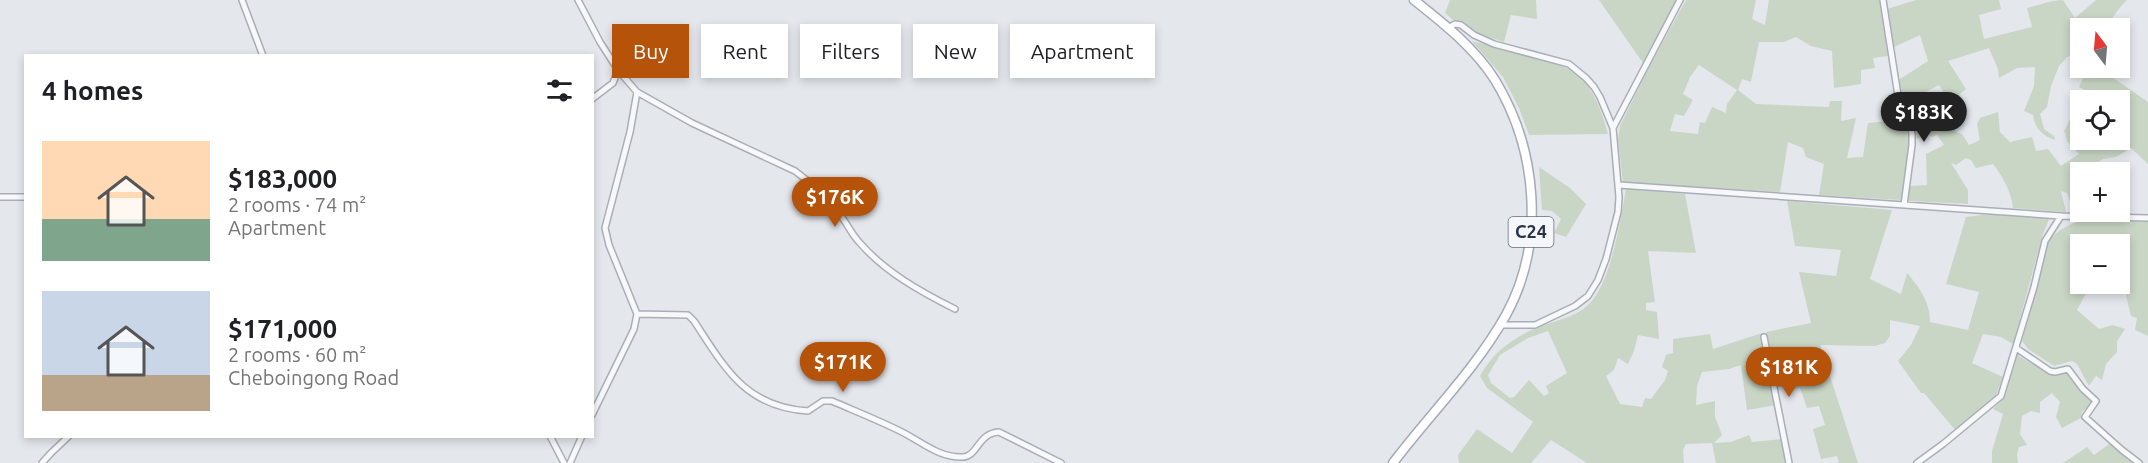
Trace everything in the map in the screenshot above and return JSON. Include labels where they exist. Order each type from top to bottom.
[{"type":"main road","name":"C24","points":[[1393,463],[1479,357],[1499,326],[1512,300],[1528,251],[1533,208],[1531,184],[1519,132],[1494,79],[1448,27],[1414,0]]},
{"type":"street","points":[[242,0],[262,54]]},
{"type":"street","points":[[578,0],[591,27],[612,60]]},
{"type":"street","points":[[1613,128],[1680,0]]},
{"type":"street","points":[[1883,0],[1899,102],[1912,134],[1904,205]]},
{"type":"street","points":[[1448,27],[1458,24],[1474,35],[1494,44],[1569,64],[1594,87],[1613,128],[1619,185],[1618,212],[1598,280],[1588,296],[1575,306],[1535,325],[1499,326]]},
{"type":"street","points":[[594,97],[613,83],[615,78]]},
{"type":"street","points":[[625,78],[637,92],[692,123],[795,171],[810,183],[843,218],[860,244],[883,264],[902,280],[955,309]]},
{"type":"street","points":[[594,411],[634,329],[637,314],[609,245],[605,228],[630,132],[637,92]]},
{"type":"street","points":[[1619,185],[2061,216],[2148,218]]},
{"type":"street","points":[[0,197],[24,197]]},
{"type":"street","points":[[1917,463],[1998,400],[2004,390],[2045,241],[2061,216]]},
{"type":"street","points":[[637,314],[688,315],[738,384],[754,395],[783,408],[808,411],[822,401],[832,401],[897,430],[933,450],[963,457],[973,453],[980,441],[987,435],[999,432],[1061,463]]},
{"type":"street","points":[[1764,337],[1790,463]]},
{"type":"street","points":[[2016,348],[2050,371],[2068,369],[2071,371],[2096,401],[2085,417],[2139,463]]},
{"type":"street","points":[[42,463],[67,438]]},
{"type":"street","points":[[551,438],[564,463]]},
{"type":"street","points":[[570,463],[581,438]]},
{"type":"green space","points":[[1450,0],[1536,0],[1537,19],[1511,15],[1504,42],[1477,33],[1463,21],[1453,20],[1445,13]]},
{"type":"green space","points":[[1599,0],[1678,0],[1643,63]]},
{"type":"green space","points":[[1686,0],[1756,0],[1752,19],[1765,25],[1769,0],[1880,0],[1888,56],[1873,58],[1875,68],[1861,70],[1861,84],[1834,88],[1832,51],[1811,46],[1796,37],[1784,42],[1759,42],[1751,82],[1742,79],[1738,90],[1756,104],[1829,107],[1830,101],[1842,101],[1841,121],[1856,118],[1847,158],[1863,157],[1868,123],[1890,121],[1888,100],[1894,100],[1906,127],[1909,141],[1901,200],[1819,195],[1824,164],[1806,157],[1803,148],[1788,142],[1780,192],[1623,182],[1618,139],[1620,126]],"holes":[[[1699,65],[1737,90],[1727,104],[1726,113],[1712,107],[1705,123],[1700,122],[1698,134],[1670,131],[1675,114],[1684,116],[1693,100],[1683,94],[1690,77]]]},
{"type":"green space","points":[[1916,0],[1999,0],[2001,9],[1979,15],[1984,39],[2032,27],[2027,8],[2063,0],[2075,18],[2070,18],[2070,56],[2059,66],[2051,86],[2047,107],[2040,114],[2044,129],[2054,136],[2055,140],[2040,131],[2033,115],[2024,111],[2034,86],[2035,67],[2017,68],[1999,78],[1998,69],[1989,48],[1948,61],[1966,89],[1950,102],[1939,85],[1903,104],[1897,81],[1928,61],[1920,35],[1892,48],[1887,9]]},
{"type":"green space","points":[[2096,0],[2127,0],[2112,18],[2075,18]]},
{"type":"green space","points":[[1472,41],[1537,57],[1571,70],[1585,82],[1590,90],[1603,116],[1608,134],[1529,135],[1519,108],[1503,77]]},
{"type":"green space","points":[[2083,78],[2113,78],[2148,102],[2148,164],[2130,149],[2130,90],[2085,90],[2079,87]]},
{"type":"green space","points":[[1941,106],[1956,132],[1962,134],[1969,145],[1980,140],[1977,124],[1980,118],[1998,112],[2000,132],[2010,142],[2032,137],[2036,151],[2048,149],[2061,166],[2079,154],[2075,150],[2128,150],[2116,157],[2098,162],[2070,162],[2070,201],[2067,193],[2061,191],[2066,212],[2013,208],[2006,184],[1993,164],[1976,168],[1971,160],[1966,158],[1956,165],[1951,163],[1968,190],[1968,204],[1908,201],[1910,186],[1927,185],[1926,154],[1944,145],[1937,135],[1932,137],[1927,133],[1917,139],[1912,122]]},
{"type":"green space","points":[[2070,120],[2070,144],[2067,141],[2064,131]]},
{"type":"green space","points":[[1539,167],[1570,188],[1586,204],[1566,237],[1554,233],[1561,219],[1552,211],[1542,210]]},
{"type":"green space","points":[[1626,189],[1685,194],[1696,253],[1648,251],[1655,302],[1646,303],[1646,310],[1657,312],[1659,339],[1638,335],[1628,364],[1618,358],[1614,370],[1606,376],[1620,404],[1642,407],[1645,398],[1651,399],[1665,380],[1668,371],[1662,367],[1666,355],[1673,353],[1673,339],[1710,334],[1713,349],[1762,333],[1776,405],[1747,410],[1741,365],[1729,369],[1702,372],[1697,386],[1696,405],[1715,401],[1715,417],[1722,435],[1714,443],[1731,442],[1749,435],[1752,442],[1783,439],[1787,463],[1716,463],[1712,443],[1686,444],[1683,450],[1684,463],[1587,463],[1551,440],[1531,463],[1459,463],[1458,455],[1477,429],[1512,453],[1533,422],[1487,388],[1480,376],[1492,358],[1517,338],[1576,313],[1591,302],[1610,264]],"holes":[[[1548,331],[1567,373],[1546,386],[1549,393],[1544,396],[1529,380],[1514,397],[1510,398],[1491,383],[1488,375],[1500,355],[1528,338]]]},
{"type":"green space","points":[[1787,201],[1892,210],[1870,279],[1901,294],[1907,273],[1923,296],[1930,315],[1930,322],[1968,330],[1979,292],[1946,284],[1966,217],[1990,214],[2049,219],[2013,344],[2001,337],[1983,334],[1972,363],[2003,377],[1994,400],[1956,431],[1924,393],[1921,393],[1898,361],[1911,345],[1920,326],[1890,320],[1890,336],[1885,343],[1875,346],[1820,345],[1858,463],[1839,463],[1837,456],[1821,459],[1813,429],[1825,425],[1819,406],[1807,408],[1800,388],[1793,389],[1791,385],[1777,388],[1766,332],[1811,323],[1799,272],[1836,276],[1841,250],[1795,246]]},
{"type":"green space","points":[[2077,222],[2148,222],[2148,336],[2135,330],[2137,318],[2131,316],[2126,296],[2130,294],[2130,234],[2070,234],[2070,294],[2086,294],[2077,310],[2099,329],[2113,325],[2125,329],[2117,341],[2117,352],[2106,364],[2102,380],[2096,376],[2089,386],[2077,364],[2072,361],[2054,366],[2028,349],[2022,341],[2048,242],[2063,228]]},
{"type":"green space","points":[[2017,355],[2052,375],[2068,373],[2082,393],[2094,401],[2082,412],[2081,418],[2062,428],[2056,417],[2060,402],[2052,393],[2040,402],[2040,413],[2031,411],[2022,416],[2020,434],[2027,445],[2019,447],[2018,463],[1992,463],[1992,451],[2003,414],[1993,409],[2005,397]]},
{"type":"green space","points":[[2109,444],[2136,463],[2063,463],[2087,447],[2094,455]]}]
